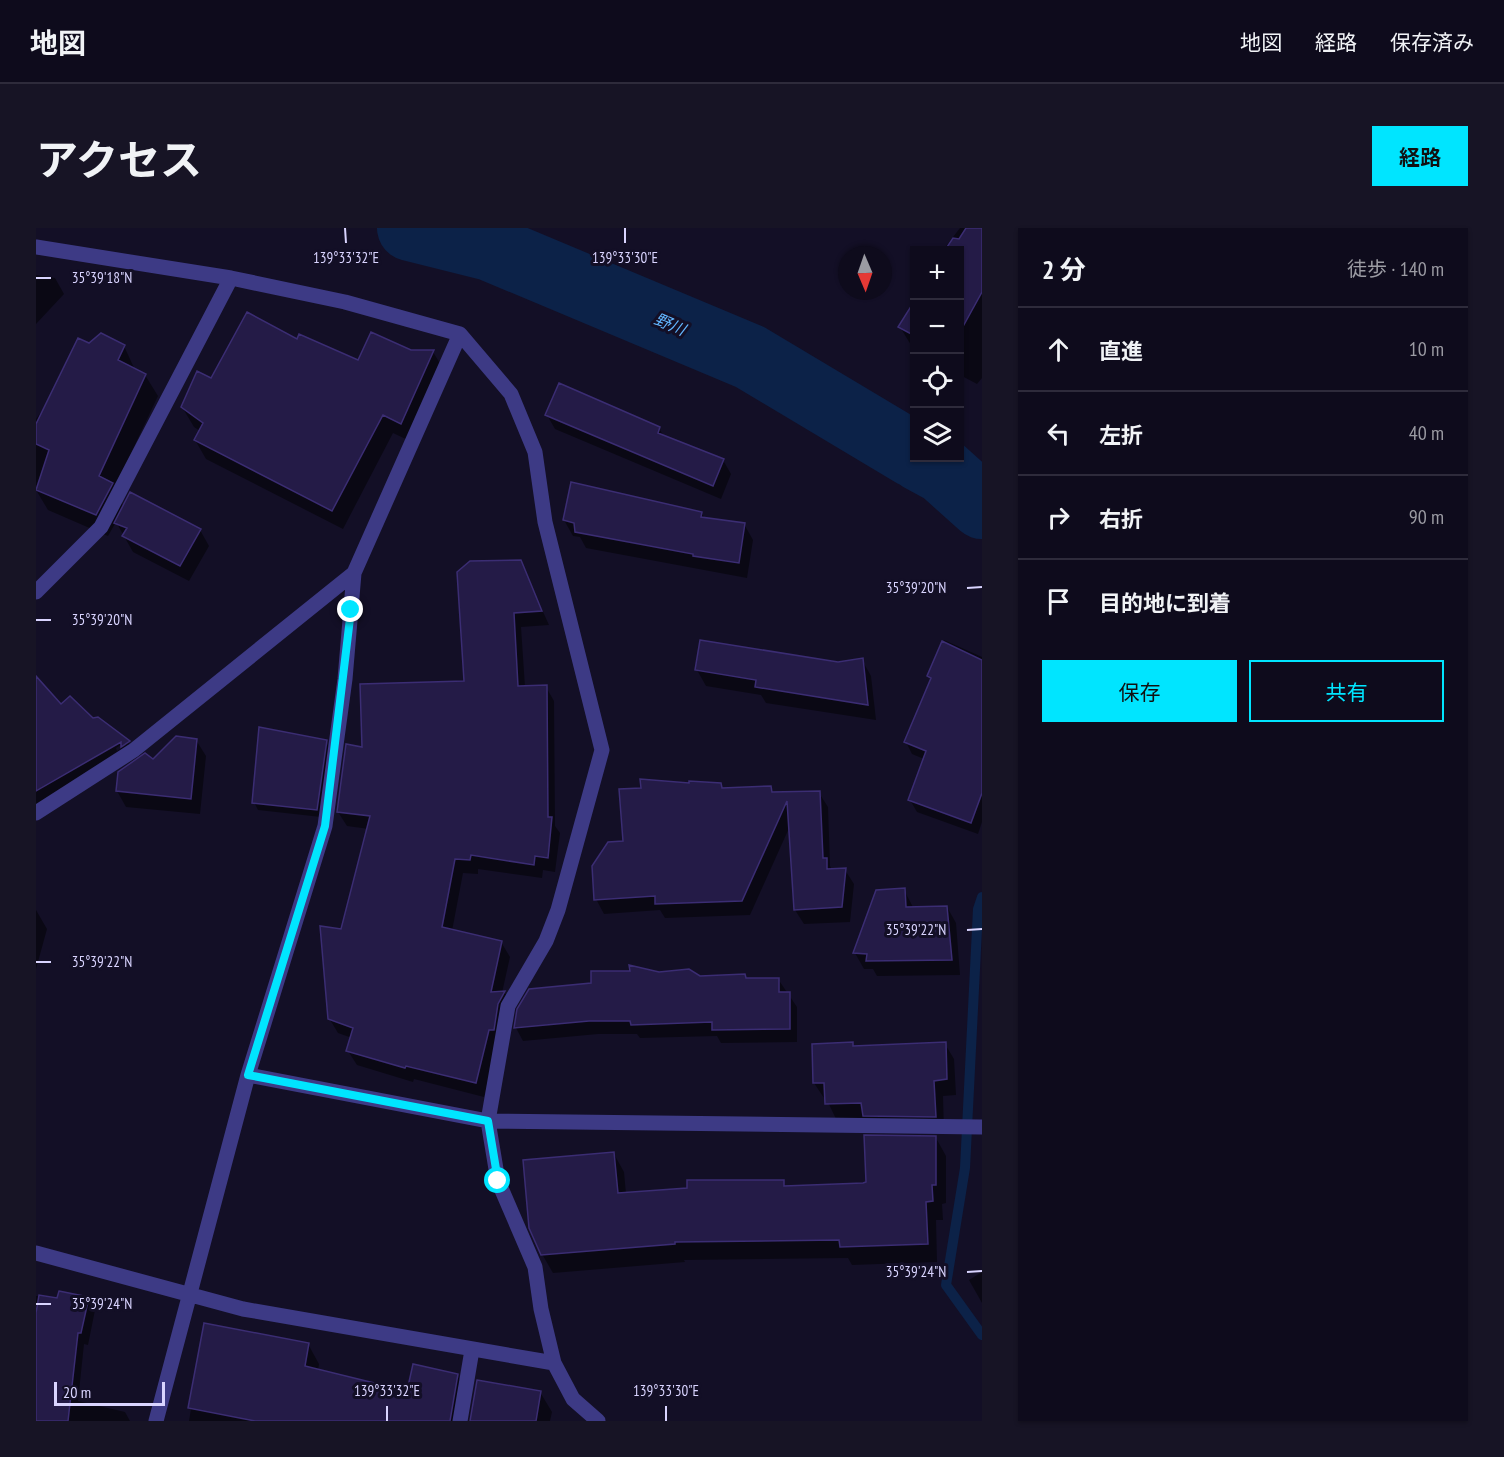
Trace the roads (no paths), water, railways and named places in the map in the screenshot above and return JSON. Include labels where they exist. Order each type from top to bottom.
[{"type":"street","points":[[36,247],[231,278],[345,302],[460,334],[511,394],[535,452],[545,522],[602,750],[558,910],[546,941],[508,1006],[488,1121],[498,1181],[535,1267],[541,1309],[554,1364],[573,1399],[598,1421]]},
{"type":"street","points":[[36,592],[101,527],[231,278]]},
{"type":"street","points":[[156,1421],[248,1075],[325,826],[345,679],[354,573],[460,334]]},
{"type":"street","points":[[36,813],[134,750],[354,573]]},
{"type":"street","points":[[248,1075],[488,1121],[982,1126]]},
{"type":"street","points":[[36,1253],[253,1311],[554,1364]]},
{"type":"street","points":[[460,1421],[471,1350]]},
{"type":"waterway","name":"野川","points":[[410,228],[490,248],[750,357],[910,453]]},
{"type":"waterway","name":"野川","points":[[926,462],[943,471],[982,506]]},
{"type":"waterway","points":[[982,897],[978,909],[965,1168],[946,1285],[982,1335]]}]
